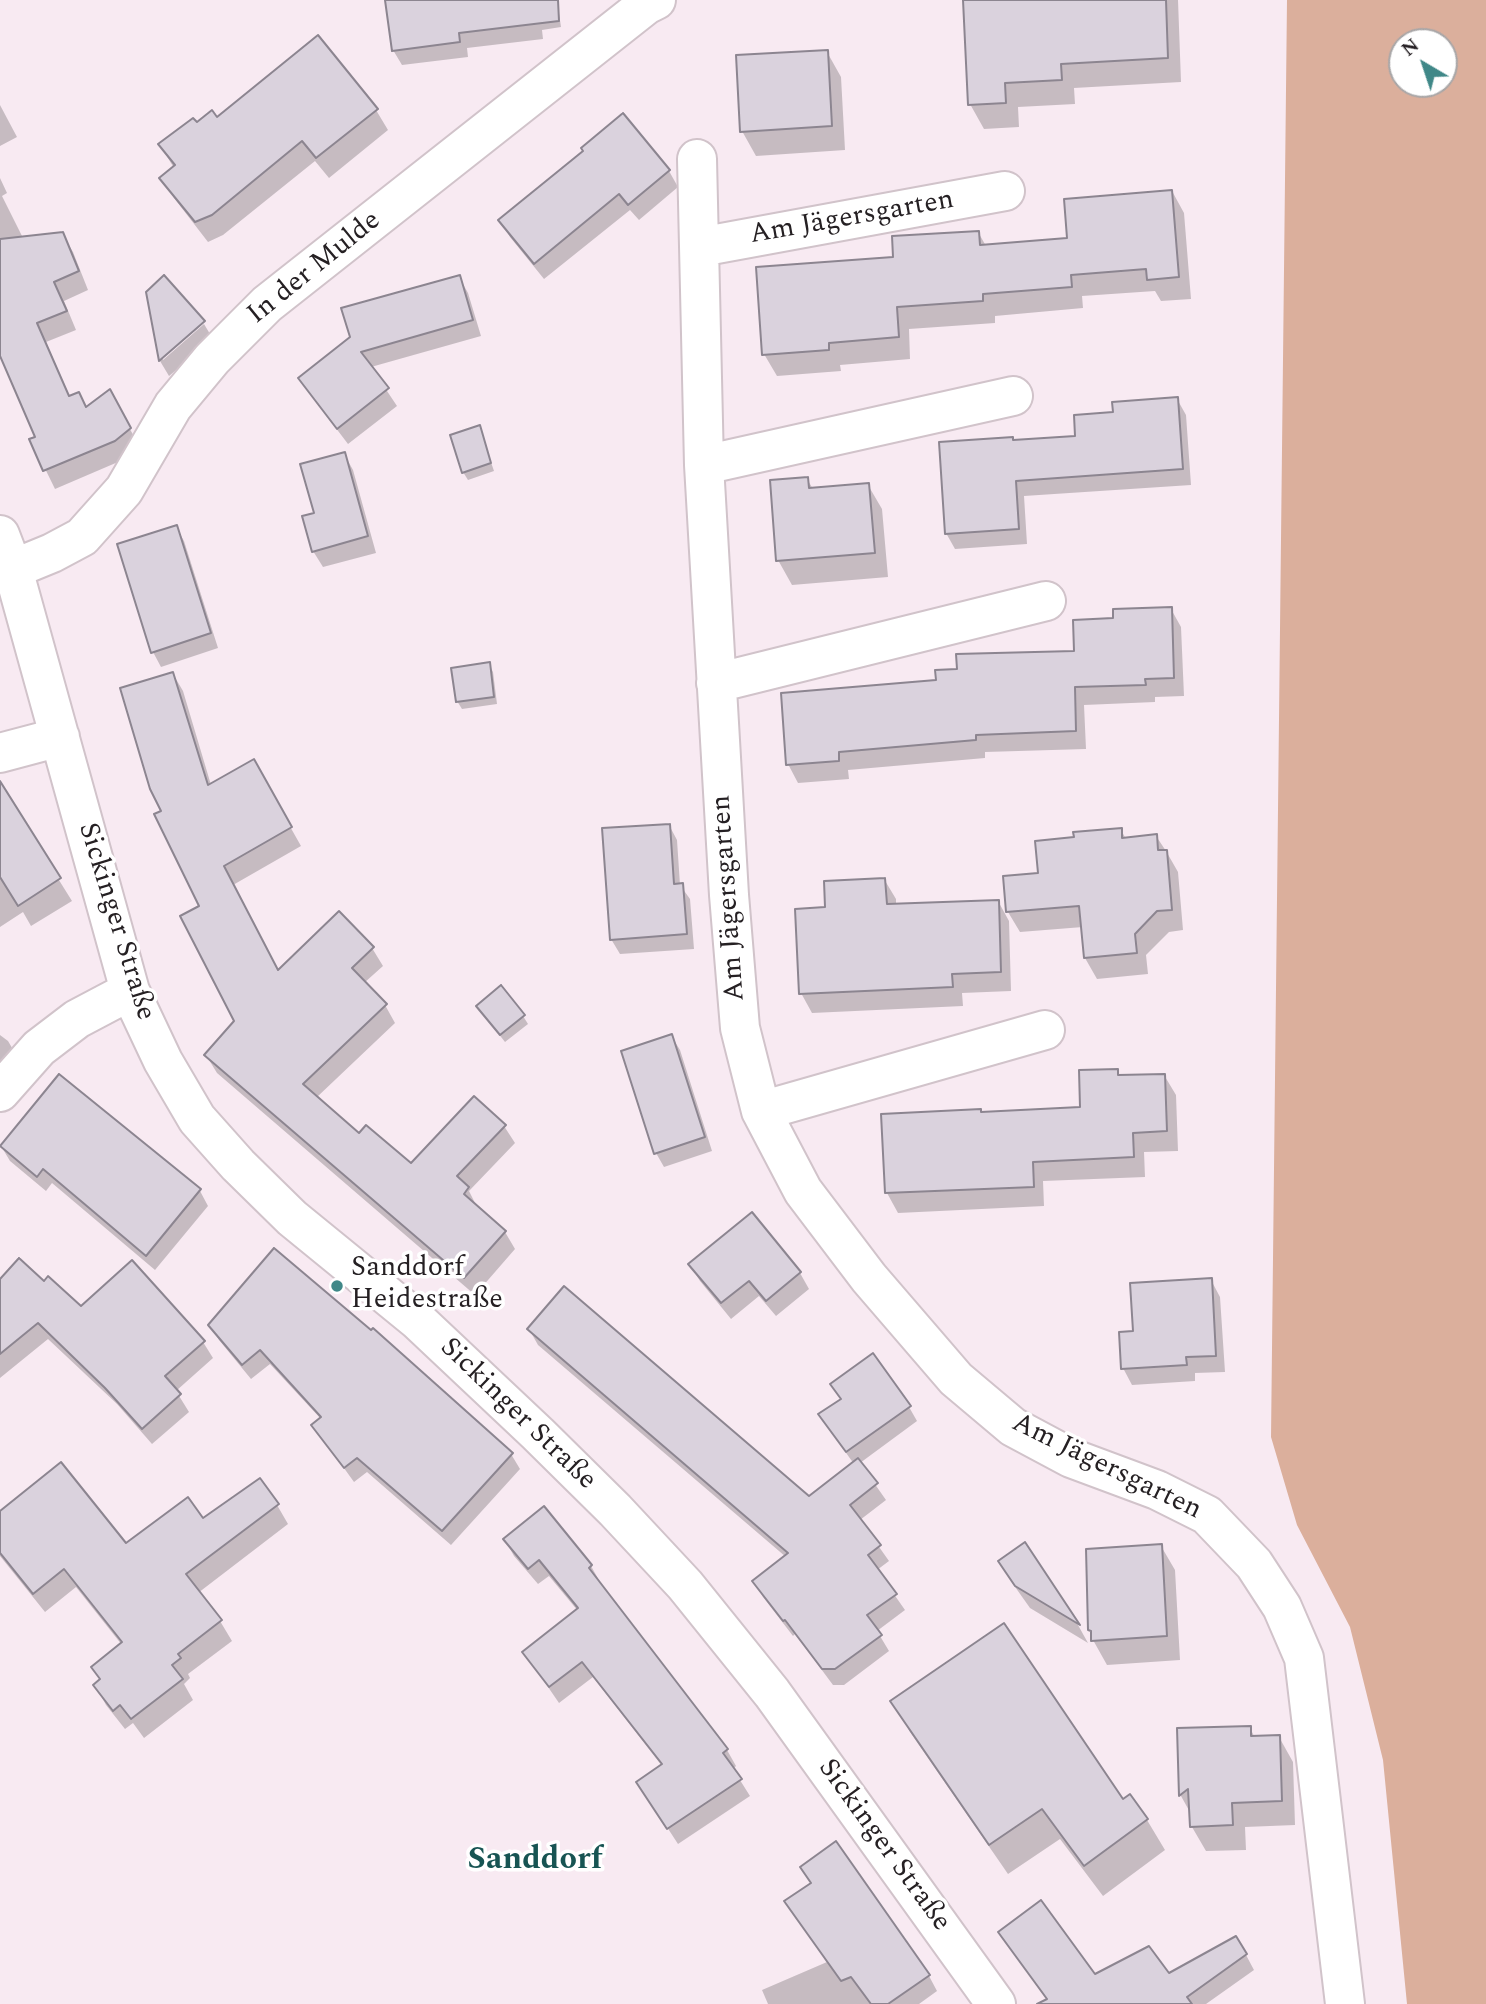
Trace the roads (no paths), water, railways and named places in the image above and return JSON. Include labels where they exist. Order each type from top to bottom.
[{"type":"street","name":"In der Mulde","points":[[7,552],[52,552],[82,537],[124,490],[173,406],[212,359],[267,304],[646,5],[656,0]]},
{"type":"street","name":"Am Jägersgarten","points":[[697,159],[704,465],[716,683],[740,1028],[761,1111],[803,1191],[869,1278],[956,1379],[1013,1427],[1071,1458],[1157,1490],[1207,1515],[1261,1574],[1282,1607],[1304,1658],[1345,2004]]},
{"type":"street","name":"Am Jägersgarten","points":[[699,247],[1004,191]]},
{"type":"street","points":[[704,465],[1013,396]]},
{"type":"street","name":"Sickinger Straße","points":[[7,552],[130,990],[163,1061],[197,1119],[238,1165],[292,1218],[417,1320],[508,1405],[615,1510],[685,1585],[772,1693],[996,2004]]},
{"type":"street","points":[[716,683],[1046,601]]},
{"type":"street","points":[[0,753],[60,737]]},
{"type":"street","points":[[0,1092],[39,1048],[77,1019],[130,990]]},
{"type":"street","points":[[761,1111],[1045,1030]]},
{"type":"place","name":"Sanddorf Heidestraße","points":[[337,1286]]},
{"type":"district","name":"Sanddorf","points":[[535,1862]]}]
